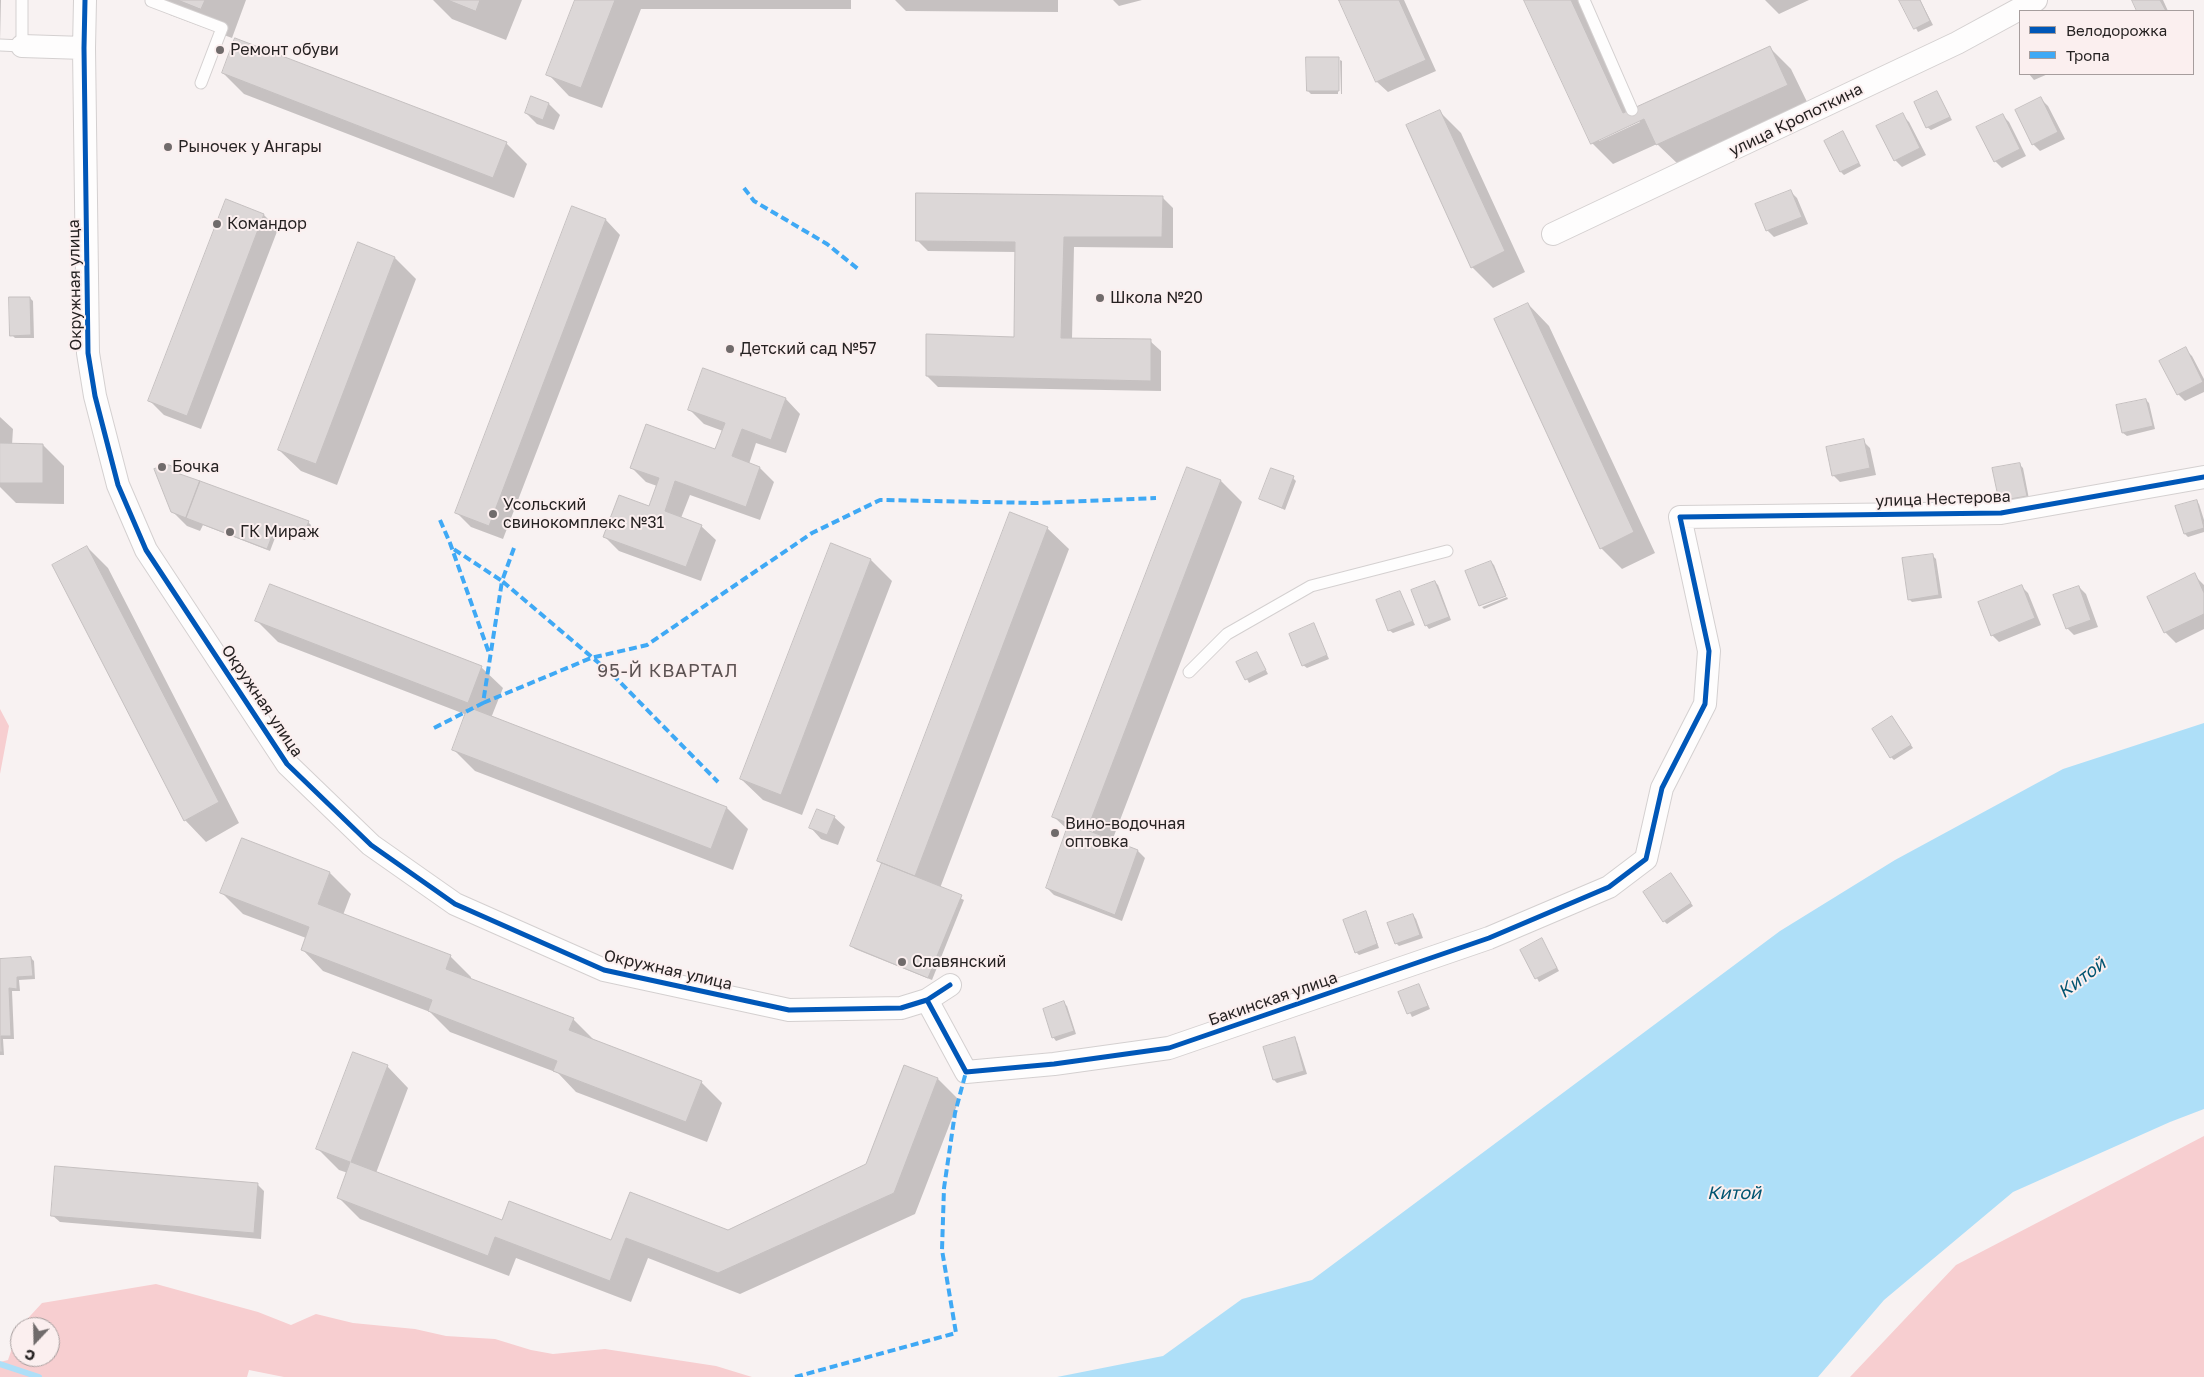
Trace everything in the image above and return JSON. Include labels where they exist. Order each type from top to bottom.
[{"type":"street","name":"Окружная улица","points":[[85,0],[88,353],[95,396],[116,477],[146,550],[287,764],[372,845],[455,904],[604,970],[789,1010],[901,1008],[927,1000]]},
{"type":"street","name":"улица Кропоткина","points":[[1553,234],[1957,43],[2036,0]]},
{"type":"street","points":[[22,46],[84,48]]},
{"type":"street","name":"улица Нестерова","points":[[1646,859],[1662,788],[1705,704],[1709,651],[1680,517],[2000,513],[2204,477]]},
{"type":"street","name":"Бакинская улица","points":[[927,1000],[966,1072],[1054,1064],[1170,1048],[1489,938],[1609,887],[1646,859]]},
{"type":"street","points":[[927,1000],[950,985]]},
{"type":"lane","points":[[0,45],[22,46],[22,0]]},
{"type":"lane","points":[[1584,0],[1632,110]]},
{"type":"lane","points":[[151,1],[222,28],[201,83]]},
{"type":"lane","points":[[1189,672],[1227,634],[1311,586],[1447,551]]},
{"type":"shaded area","points":[[0,709],[9,726],[0,774]]},
{"type":"shaded area","points":[[2204,1136],[2204,1377],[1850,1377],[1956,1265]]},
{"type":"shaded area","points":[[156,1284],[258,1312],[291,1325],[316,1314],[353,1323],[415,1329],[446,1336],[495,1339],[531,1350],[553,1354],[605,1349],[716,1366],[752,1377],[284,1377],[249,1370],[247,1377],[0,1377],[0,1362],[8,1360],[10,1354],[10,1367],[60,1367],[60,1317],[29,1317],[42,1303]]},
{"type":"water","name":"Китой","points":[[2204,723],[2204,1109],[2170,1122],[2013,1192],[1884,1300],[1818,1377],[1057,1377],[1163,1356],[1242,1299],[1312,1280],[1780,931],[1895,860],[2063,769]]},
{"type":"building","points":[[178,0],[205,0],[201,9]]},
{"type":"building","points":[[448,0],[480,0],[476,11]]},
{"type":"building","points":[[575,0],[615,0],[581,88],[546,75]]},
{"type":"building","points":[[1339,0],[1399,0],[1426,60],[1376,82]]},
{"type":"building","points":[[1524,0],[1571,0],[1623,113],[1770,46],[1788,85],[1656,145],[1644,119],[1591,144]]},
{"type":"building","points":[[1899,0],[1920,0],[1930,21],[1914,29]]},
{"type":"building","points":[[2132,0],[2160,0],[2165,10],[2137,10]]},
{"type":"building","points":[[235,38],[507,142],[493,178],[222,73]]},
{"type":"building","points":[[1306,57],[1339,57],[1339,91],[1307,91]]},
{"type":"building","points":[[1937,91],[1950,117],[1926,128],[1914,102]]},
{"type":"building","points":[[531,96],[549,103],[543,120],[525,113]]},
{"type":"building","points":[[2041,97],[2058,132],[2032,145],[2015,110]]},
{"type":"building","points":[[1440,110],[1505,251],[1471,268],[1406,125]]},
{"type":"building","points":[[1903,113],[1920,148],[1894,161],[1876,126]]},
{"type":"building","points":[[2003,114],[2020,149],[1994,162],[1976,127]]},
{"type":"building","points":[[1843,131],[1859,163],[1840,172],[1824,141]]},
{"type":"building","points":[[1791,190],[1802,217],[1766,231],[1755,204]]},
{"type":"building","points":[[916,193],[1163,196],[1162,237],[1064,237],[1061,338],[1151,339],[1151,381],[926,376],[926,334],[1014,337],[1015,242],[916,241]]},
{"type":"building","points":[[226,199],[264,214],[187,416],[148,401]]},
{"type":"building","points":[[572,206],[606,219],[489,526],[455,513]]},
{"type":"building","points":[[358,242],[395,257],[316,464],[278,450]]},
{"type":"building","points":[[9,297],[30,297],[31,335],[10,336]]},
{"type":"building","points":[[1528,303],[1634,532],[1600,549],[1494,319]]},
{"type":"building","points":[[2186,347],[2203,382],[2177,395],[2159,361]]},
{"type":"building","points":[[703,368],[786,398],[771,440],[742,429],[732,456],[760,467],[746,507],[675,481],[665,511],[702,525],[686,567],[603,537],[619,495],[649,506],[659,478],[630,468],[646,424],[715,449],[725,423],[688,410]]},
{"type":"building","points":[[2146,399],[2153,426],[2122,433],[2116,405]]},
{"type":"building","points":[[1864,439],[1870,468],[1832,476],[1826,447]]},
{"type":"building","points":[[0,443],[43,444],[43,483],[0,483]]},
{"type":"building","points":[[2020,463],[2027,496],[1999,501],[1992,468]]},
{"type":"building","points":[[169,465],[177,468],[177,473],[200,481],[186,518],[171,512],[154,469]]},
{"type":"building","points":[[1187,467],[1221,480],[1087,830],[1052,817]]},
{"type":"building","points":[[1271,468],[1294,476],[1282,508],[1259,499]]},
{"type":"building","points":[[200,481],[309,521],[302,538],[275,528],[267,549],[186,518]]},
{"type":"building","points":[[2197,500],[2204,528],[2184,534],[2175,506]]},
{"type":"building","points":[[1010,512],[1048,527],[915,876],[877,861]]},
{"type":"building","points":[[831,543],[871,559],[781,795],[740,779]]},
{"type":"building","points":[[87,546],[219,802],[184,821],[52,565]]},
{"type":"building","points":[[1933,554],[1939,595],[1908,600],[1902,558]]},
{"type":"building","points":[[1491,561],[1506,596],[1479,606],[1465,571]]},
{"type":"building","points":[[2195,573],[2204,593],[2204,614],[2164,633],[2147,597]]},
{"type":"building","points":[[1435,581],[1449,617],[1425,626],[1411,590]]},
{"type":"building","points":[[270,584],[482,666],[468,703],[255,621]]},
{"type":"building","points":[[2022,585],[2035,618],[1991,636],[1978,602]]},
{"type":"building","points":[[2079,586],[2091,620],[2066,629],[2053,595]]},
{"type":"building","points":[[1400,591],[1413,621],[1388,631],[1376,600]]},
{"type":"building","points":[[1314,623],[1327,655],[1302,666],[1289,634]]},
{"type":"building","points":[[1257,652],[1266,670],[1245,680],[1236,662]]},
{"type":"building","points":[[468,707],[727,807],[711,849],[452,750]]},
{"type":"building","points":[[1892,716],[1911,745],[1890,758],[1872,729]]},
{"type":"building","points":[[817,809],[835,816],[827,835],[809,828]]},
{"type":"building","points":[[1069,823],[1138,850],[1115,915],[1046,888]]},
{"type":"building","points":[[242,838],[330,872],[318,904],[451,955],[446,969],[574,1018],[569,1030],[702,1081],[686,1122],[553,1071],[557,1061],[428,1011],[432,1000],[301,950],[309,927],[220,893]]},
{"type":"building","points":[[882,863],[962,895],[928,978],[850,946]]},
{"type":"building","points":[[1671,873],[1691,903],[1663,922],[1643,892]]},
{"type":"building","points":[[1366,911],[1377,944],[1355,953],[1343,920]]},
{"type":"building","points":[[1413,914],[1420,935],[1395,944],[1387,923]]},
{"type":"building","points":[[1542,938],[1557,968],[1535,979],[1520,950]]},
{"type":"building","points":[[31,957],[33,976],[17,977],[17,989],[9,988],[11,1036],[1,1036],[2,1052],[0,1052],[0,959]]},
{"type":"building","points":[[1419,984],[1428,1006],[1407,1014],[1398,992]]},
{"type":"building","points":[[1064,1001],[1074,1031],[1052,1038],[1043,1009]]},
{"type":"building","points":[[1295,1037],[1304,1071],[1273,1080],[1263,1047]]},
{"type":"building","points":[[353,1052],[388,1065],[351,1162],[502,1220],[509,1201],[611,1240],[630,1192],[728,1230],[866,1164],[904,1065],[938,1078],[894,1193],[718,1273],[626,1238],[610,1281],[495,1237],[488,1256],[337,1198],[350,1162],[316,1149]]},
{"type":"building","points":[[55,1166],[258,1183],[254,1233],[51,1216]]},
{"type":"waterway","points":[[0,1364],[39,1377]]},
{"type":"marked path","points":[[744,188],[754,201],[827,244],[858,269]]},
{"type":"marked path","points":[[483,703],[591,658],[647,645],[812,533],[880,500],[1037,503],[1156,498]]},
{"type":"marked path","points":[[440,520],[489,653]]},
{"type":"marked path","points":[[434,728],[483,703],[502,581],[452,548]]},
{"type":"marked path","points":[[514,548],[502,581],[613,675],[718,782]]},
{"type":"marked path","points":[[795,1377],[956,1333],[942,1250],[944,1188],[955,1113],[966,1072]]},
{"type":"cycle path","points":[[85,0],[88,353],[95,396],[118,485],[146,550],[287,764],[371,845],[455,904],[604,970],[789,1010],[901,1008],[927,1000],[950,985]]},
{"type":"cycle path","points":[[927,1000],[966,1072],[1054,1064],[1169,1048],[1489,938],[1609,887],[1646,859],[1662,788],[1705,704],[1709,651],[1680,517],[2001,513],[2204,477]]},
{"type":"place","name":"Ремонт обуви","points":[[220,50]]},
{"type":"place","name":"Рыночек у Ангары","points":[[168,147]]},
{"type":"place","name":"Командор","points":[[217,224]]},
{"type":"place","name":"Школа №20","points":[[1100,298]]},
{"type":"place","name":"Детский сад №57","points":[[730,349]]},
{"type":"place","name":"Бочка","points":[[162,467]]},
{"type":"place","name":"Усольский свинокомплекс №31","points":[[493,514]]},
{"type":"place","name":"ГК Мираж","points":[[230,532]]},
{"type":"place","name":"Вино-водочная оптовка","points":[[1055,833]]},
{"type":"place","name":"Славянский","points":[[902,962]]},
{"type":"district","name":"95-Й КВАРТАЛ","points":[[668,671]]}]
